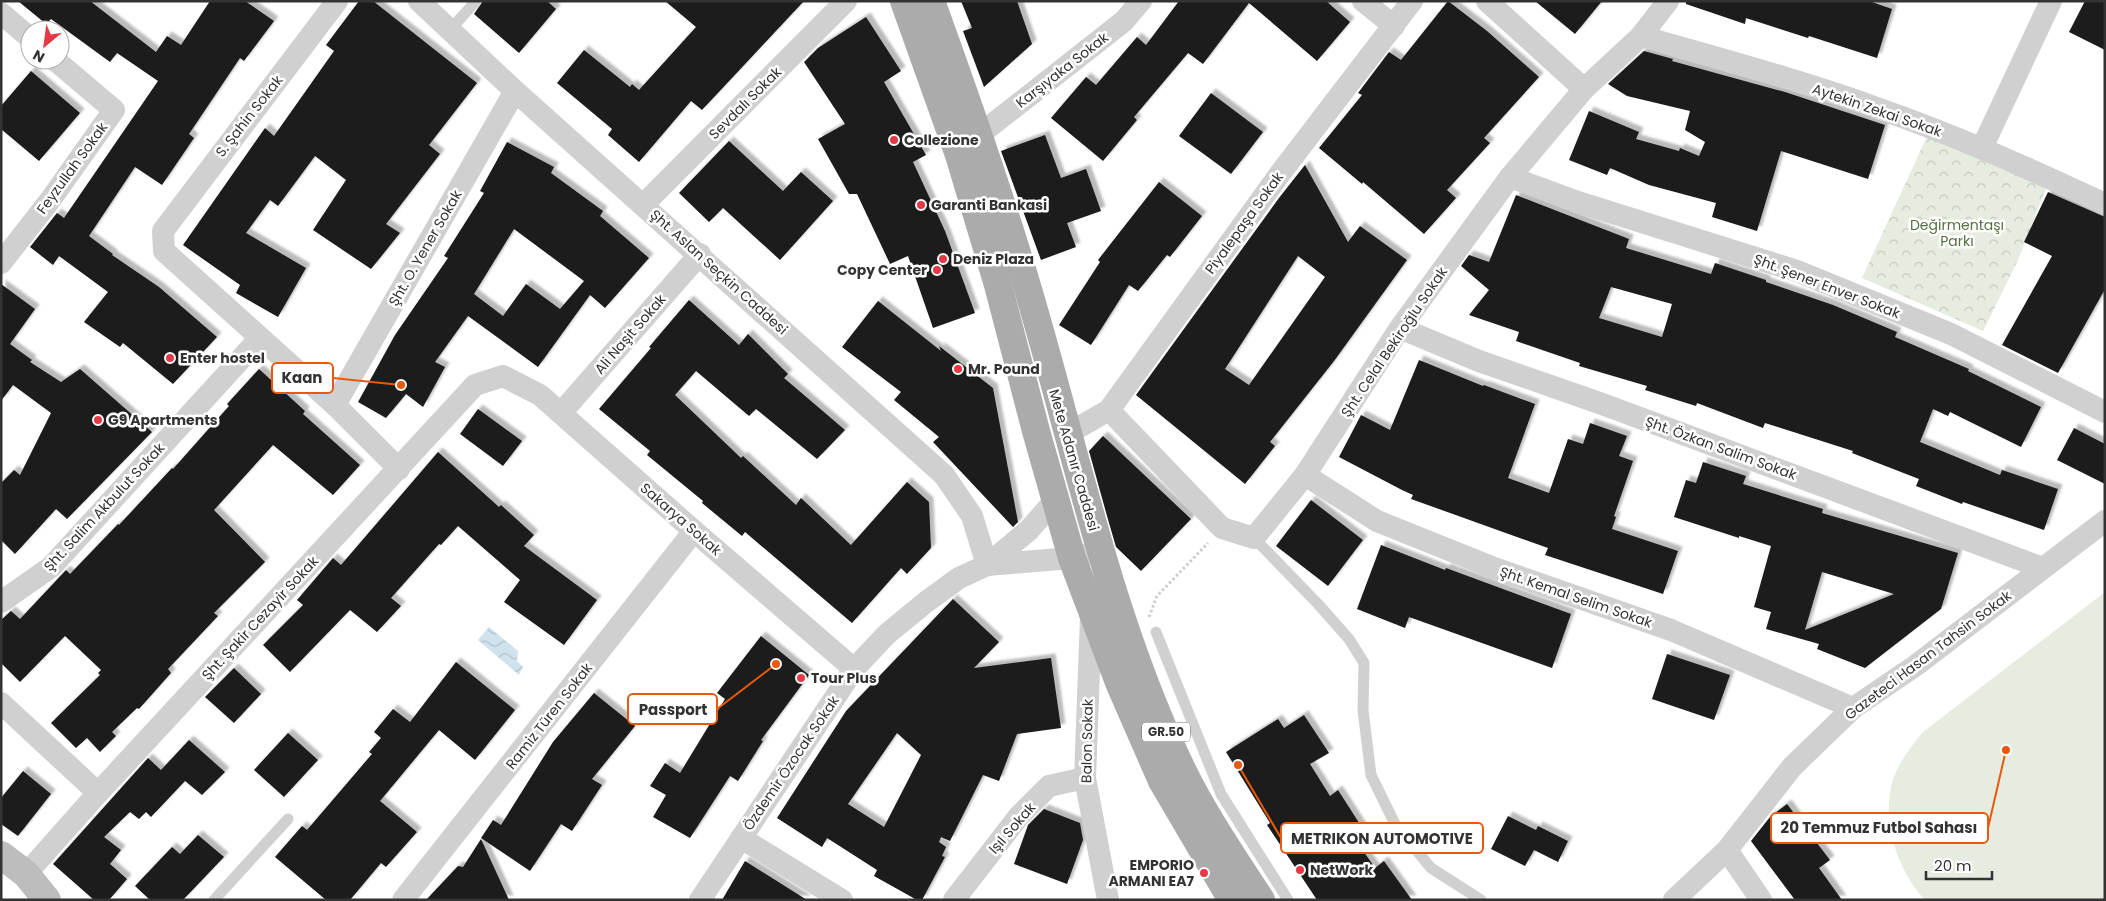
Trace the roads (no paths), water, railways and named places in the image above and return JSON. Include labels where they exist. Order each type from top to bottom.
[{"type":"main road","name":"Mete Adanır Caddesi","points":[[904,1],[962,164],[998,285],[1036,431],[1072,558],[1120,685],[1162,781],[1232,900]]},
{"type":"main road","name":"Mete Adanır Caddesi","points":[[931,1],[979,135],[1024,277],[1100,551],[1139,666],[1176,758],[1210,799],[1261,900]]},
{"type":"street","name":"S. Şahin Sokak","points":[[260,338],[164,251],[162,231],[337,1]]},
{"type":"street","name":"Şht. Aslan Seçkin Caddesi","points":[[419,1],[515,91],[700,254],[944,475],[972,516],[988,565]]},
{"type":"street","name":"Sevdalı Sokak","points":[[644,204],[846,1]]},
{"type":"street","name":"Karşıyaka Sokak","points":[[979,135],[1124,21],[1141,1]]},
{"type":"street","points":[[1363,1],[1394,26]]},
{"type":"street","name":"Piyalepaşa Sokak","points":[[1067,434],[1108,410],[1282,171],[1412,1]]},
{"type":"street","points":[[1487,1],[1584,89]]},
{"type":"street","name":"Şht. Celal Bekiroğlu Sokak","points":[[1254,538],[1305,475],[1400,328],[1510,177],[1584,89],[1641,36],[1668,1]]},
{"type":"street","points":[[1982,148],[2051,1]]},
{"type":"street","points":[[1,13],[20,29]]},
{"type":"street","name":"Aytekin Zekai Sokak","points":[[1641,36],[1766,72],[1877,108],[1982,148],[2105,204]]},
{"type":"street","name":"Feyzullah Sokak","points":[[1,263],[51,199],[114,110],[68,70]]},
{"type":"street","name":"Şht. O. Yener Sokak","points":[[335,405],[515,91]]},
{"type":"street","name":"Şht. Şener Enver Sokak","points":[[1510,177],[1578,202],[1797,272],[1951,334],[2105,412]]},
{"type":"street","name":"Ali Naşit Sokak","points":[[560,413],[700,254]]},
{"type":"street","name":"Şht. Özkan Salim Sokak","points":[[1400,328],[1479,361],[1605,405],[2043,568]]},
{"type":"street","points":[[260,338],[335,405],[399,470]]},
{"type":"street","name":"Şht. Salim Akbulut Sokak","points":[[1,602],[51,567],[260,338]]},
{"type":"street","name":"Sakarya Sokak","points":[[503,376],[540,396],[854,669]]},
{"type":"street","name":"Şht. Şakir Cezayir Sokak","points":[[26,874],[98,793],[399,470],[475,385],[503,376]]},
{"type":"street","points":[[1108,410],[1222,528],[1254,538]]},
{"type":"street","name":"Şht. Kemal Selim Sokak","points":[[1305,475],[1377,521],[1494,568],[1671,630],[1853,708]]},
{"type":"street","name":"Özdemir Özocak Sokak","points":[[700,900],[854,669],[887,634],[926,602],[959,578],[988,565],[1030,530],[1056,499]]},
{"type":"street","name":"Gazeteci Hasan Tahsin Sokak","points":[[1674,900],[1728,850],[1792,767],[1853,708],[1915,666],[2105,521]]},
{"type":"street","name":"Ramiz Türen Sokak","points":[[403,900],[694,531]]},
{"type":"street","name":"Özdemir Özocak Sokak","points":[[988,565],[1072,558],[1100,551]]},
{"type":"street","name":"Balon Sokak","points":[[1092,610],[1084,778],[1108,900]]},
{"type":"street","points":[[1,703],[98,793]]},
{"type":"street","name":"Işıl Sokak","points":[[954,900],[1019,816],[1049,786],[1084,778]]},
{"type":"street","points":[[741,838],[842,900]]},
{"type":"street","points":[[1728,850],[1761,900]]},
{"type":"street","points":[[1,856],[26,874],[47,900]]},
{"type":"lane","points":[[450,30],[476,1]]},
{"type":"lane","points":[[1254,538],[1349,639],[1364,663],[1363,710],[1372,775],[1396,826],[1431,868],[1482,900]]},
{"type":"lane","points":[[1156,632],[1210,799],[1288,900]]},
{"type":"lane","points":[[214,900],[288,819]]},
{"type":"water","points":[[489,627],[518,651],[517,661],[523,667],[519,675],[478,640]]},
{"type":"place","name":"Collezione","points":[[894,140]]},
{"type":"place","name":"Garanti Bankasi","points":[[921,205]]},
{"type":"place","name":"Deniz Plaza","points":[[943,259]]},
{"type":"place","name":"Copy Center","points":[[937,270]]},
{"type":"place","name":"Enter hostel","points":[[170,358]]},
{"type":"place","name":"Mr. Pound","points":[[958,369]]},
{"type":"place","name":"Kaan","points":[[401,385]]},
{"type":"place","name":"G9 Apartments","points":[[98,420]]},
{"type":"place","name":"Passport","points":[[776,664]]},
{"type":"place","name":"Tour Plus","points":[[801,678]]},
{"type":"place","name":"20 Temmuz Futbol Sahası","points":[[2006,750]]},
{"type":"place","name":"METRIKON AUTOMOTIVE","points":[[1238,765]]},
{"type":"place","name":"NetWork","points":[[1300,870]]},
{"type":"place","name":"EMPORIO ARMANI EA7","points":[[1204,873]]},
{"type":"park label","name":"Değirmentaşı Parkı","points":[[1957,234]]}]
